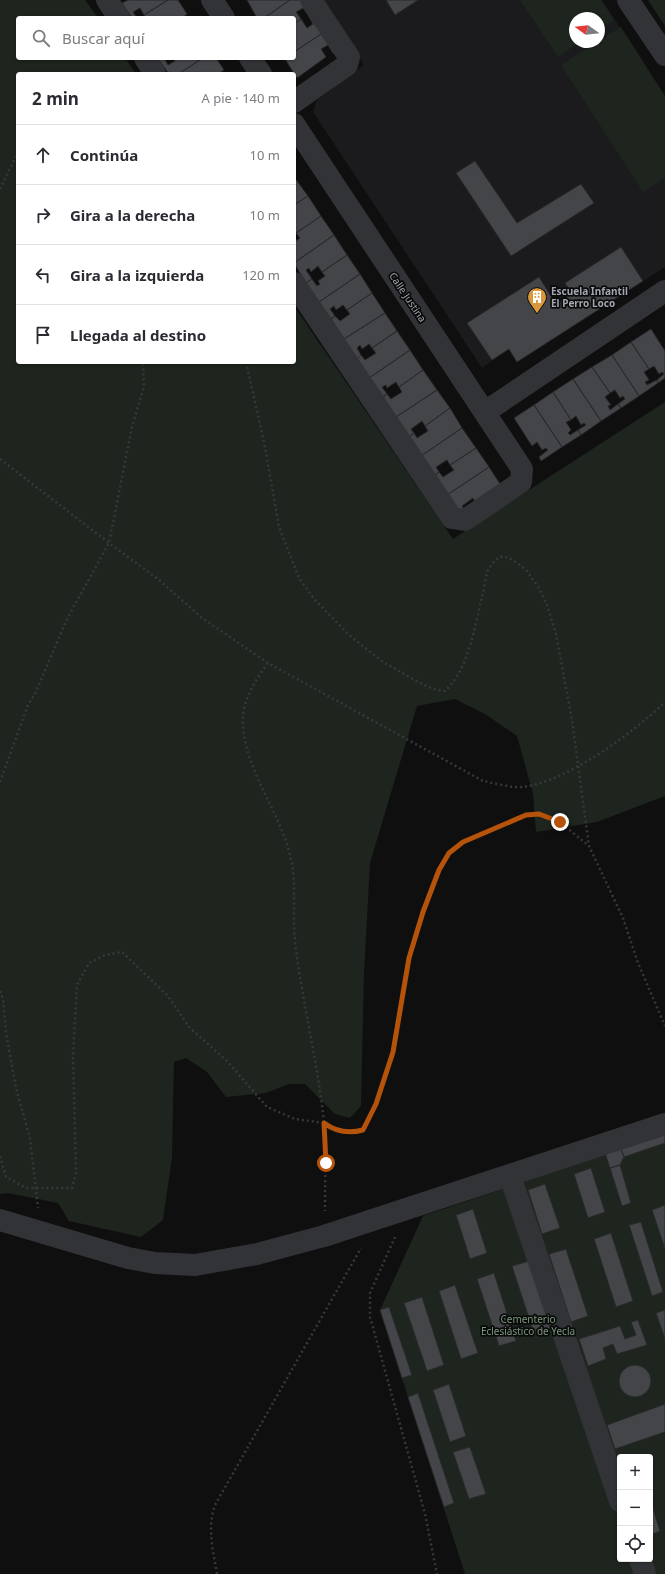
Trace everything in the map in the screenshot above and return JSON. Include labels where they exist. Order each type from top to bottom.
[{"type":"street","points":[[107,0],[118,16]]},
{"type":"street","points":[[212,0],[223,16]]},
{"type":"street","points":[[296,101],[347,65],[349,57],[311,0]]},
{"type":"street","points":[[628,0],[665,55]]},
{"type":"street","points":[[146,60],[154,72]]},
{"type":"street","points":[[251,60],[260,72]]},
{"type":"street","name":"Calle Justina","points":[[296,127],[522,469],[521,482],[465,520],[452,518],[296,285]]},
{"type":"street","points":[[485,412],[665,291]]},
{"type":"street","points":[[0,1220],[128,1258],[155,1263],[195,1266],[257,1254],[324,1236],[665,1124]]},
{"type":"street","points":[[510,1176],[617,1492]]},
{"type":"street","points":[[641,1562],[645,1574]]},
{"type":"path","points":[[0,189],[16,156]]},
{"type":"path","points":[[0,782],[28,705],[35,694],[67,619],[109,543],[132,427],[144,386],[143,364]]},
{"type":"path","points":[[246,364],[264,442],[279,527],[299,578],[314,599],[349,635],[383,662],[418,682],[434,689],[445,691],[454,683],[464,664],[473,634],[488,570],[496,559],[503,556],[513,560],[526,570],[539,588],[547,605],[556,634],[572,720],[589,846],[623,918],[638,963],[665,1026]]},
{"type":"path","points":[[0,459],[158,579],[202,618],[268,663],[483,781],[520,787],[546,781],[578,766],[652,715],[665,702]]},
{"type":"path","points":[[268,663],[248,691],[242,722],[255,777],[284,838],[291,858],[293,872],[295,940],[324,1123],[326,1163],[324,1236]]},
{"type":"path","points":[[0,1156],[6,1177],[26,1188],[72,1188],[76,1174],[73,1055],[77,985],[89,963],[105,955],[122,952],[168,996],[189,1027],[227,1061],[267,1107],[295,1119],[324,1123],[333,1129],[354,1133],[363,1130],[370,1119],[393,1052],[409,958],[423,912],[439,870],[449,853],[463,842],[526,815],[539,814],[560,822],[589,846]]},
{"type":"path","points":[[0,991],[4,999],[6,1033],[16,1088],[30,1138],[37,1189],[40,1233]]},
{"type":"path","points":[[408,1209],[370,1294],[370,1317],[424,1514],[437,1574]]},
{"type":"path","points":[[217,1574],[210,1530],[211,1517],[215,1504],[378,1218]]},
{"type":"shaded area","points":[[321,0],[602,0],[665,96],[665,267],[517,362],[509,349],[482,368],[313,112],[317,100],[364,65]]},
{"type":"green space","points":[[0,0],[85,0],[97,16],[16,16],[16,60],[126,60],[135,72],[16,72],[16,364],[296,364],[296,309],[453,539],[665,402],[665,796],[597,822],[536,832],[533,794],[517,736],[485,714],[455,699],[417,706],[370,863],[364,973],[361,1106],[350,1118],[335,1114],[305,1084],[289,1084],[266,1093],[226,1097],[207,1072],[186,1058],[174,1062],[172,1158],[163,1220],[141,1237],[69,1221],[58,1203],[8,1193],[0,1194]]},
{"type":"green space","points":[[520,0],[601,0],[614,20],[605,26],[605,12],[569,12],[569,48],[571,48],[558,57]]},
{"type":"green space","points":[[648,0],[665,0],[665,26]]},
{"type":"green space","points":[[621,27],[665,96],[665,178],[643,192],[561,65],[588,48],[605,48],[605,37]]},
{"type":"green space","name":"Cementerio Eclesiástico de Yecla","points":[[665,1134],[665,1574],[465,1574],[380,1310],[423,1216]]},
{"type":"building","points":[[128,0],[168,0],[144,15],[140,8],[133,12],[136,16],[131,16],[122,3]]},
{"type":"building","points":[[168,0],[178,0],[187,14],[184,16],[144,15]]},
{"type":"building","points":[[247,0],[290,0],[267,16],[256,16]]},
{"type":"building","points":[[290,0],[303,0],[312,12],[308,15],[303,8],[296,12],[301,19],[296,23],[296,16],[267,16]]},
{"type":"building","points":[[386,0],[418,0],[395,15]]},
{"type":"building","points":[[312,12],[324,32],[296,51],[296,23],[301,19],[307,28],[313,24],[308,15]]},
{"type":"building","points":[[324,32],[336,51],[333,53],[328,45],[321,49],[326,57],[297,78],[296,72],[293,72],[286,60],[296,60],[296,51]]},
{"type":"building","points":[[159,60],[165,60],[168,65],[174,60],[200,60],[181,72],[168,72]]},
{"type":"building","points":[[200,60],[217,60],[224,70],[221,72],[181,72]]},
{"type":"building","points":[[475,161],[517,223],[581,184],[594,203],[511,256],[456,173]]},
{"type":"building","points":[[296,180],[308,196],[296,204]]},
{"type":"building","points":[[308,196],[321,216],[296,233],[296,204]]},
{"type":"building","points":[[321,216],[334,235],[296,262],[296,241],[300,238],[296,233]]},
{"type":"building","points":[[334,235],[347,255],[322,272],[318,266],[311,272],[309,268],[306,270],[312,279],[306,283],[296,266],[296,262]]},
{"type":"building","name":"Escuela Infantil El Perro Loco","points":[[621,247],[643,281],[517,362],[509,349],[492,360],[467,323],[539,277],[556,304],[572,294],[565,283]]},
{"type":"building","points":[[347,255],[360,274],[319,302],[306,283],[312,279],[317,286],[320,284],[318,281],[325,276],[322,272]]},
{"type":"building","points":[[360,274],[372,293],[347,310],[343,305],[336,310],[334,306],[330,309],[335,316],[331,319],[319,302]]},
{"type":"building","points":[[372,293],[385,313],[344,339],[331,319],[335,316],[340,321],[350,314],[347,310]]},
{"type":"building","points":[[385,313],[397,331],[372,348],[369,344],[362,349],[360,345],[357,348],[361,355],[357,359],[344,339]]},
{"type":"building","points":[[651,329],[665,351],[665,378],[658,383],[657,380],[664,374],[662,372],[659,374],[654,366],[649,369],[631,342]]},
{"type":"building","points":[[397,331],[410,350],[369,378],[357,359],[361,355],[365,360],[376,353],[372,348]]},
{"type":"building","points":[[631,342],[649,369],[644,372],[649,380],[645,382],[647,385],[657,380],[658,383],[639,396],[612,355]]},
{"type":"building","points":[[410,350],[423,370],[399,387],[396,382],[387,388],[386,385],[382,387],[387,394],[383,397],[369,378]]},
{"type":"building","points":[[612,355],[639,396],[621,408],[618,404],[625,399],[623,396],[620,398],[615,390],[610,393],[592,367]]},
{"type":"building","points":[[592,367],[610,393],[605,397],[611,405],[608,406],[610,410],[618,404],[621,408],[601,421],[573,379]]},
{"type":"building","points":[[423,370],[437,390],[396,417],[383,397],[387,394],[391,399],[402,392],[399,387]]},
{"type":"building","points":[[573,379],[601,421],[581,435],[578,430],[586,425],[584,423],[581,425],[576,416],[571,420],[553,392]]},
{"type":"building","points":[[437,390],[450,408],[425,426],[422,421],[411,429],[414,433],[409,437],[396,417]]},
{"type":"building","points":[[553,392],[571,420],[566,422],[571,430],[568,433],[570,435],[578,430],[581,435],[562,447],[534,405]]},
{"type":"building","points":[[534,405],[562,447],[541,461],[539,457],[548,450],[546,448],[542,450],[537,442],[532,446],[514,418]]},
{"type":"building","points":[[450,408],[462,428],[421,456],[409,437],[414,433],[417,438],[428,431],[425,426]]},
{"type":"building","points":[[462,428],[476,448],[450,465],[447,460],[436,467],[439,472],[434,476],[421,456]]},
{"type":"building","points":[[476,448],[489,467],[447,495],[434,476],[439,472],[443,477],[454,470],[450,465]]},
{"type":"building","points":[[489,467],[502,487],[476,504],[473,498],[462,506],[465,511],[460,515],[447,495]]},
{"type":"building","points":[[665,1132],[665,1143],[624,1157],[620,1147]]},
{"type":"building","points":[[620,1147],[624,1157],[620,1165],[610,1168],[605,1153]]},
{"type":"building","points":[[620,1165],[631,1203],[622,1206],[610,1168]]},
{"type":"building","points":[[591,1168],[605,1212],[588,1218],[574,1174]]},
{"type":"building","points":[[545,1184],[560,1228],[542,1234],[528,1190]]},
{"type":"building","points":[[665,1205],[665,1249],[652,1210]]},
{"type":"building","points":[[473,1209],[487,1253],[470,1259],[456,1215]]},
{"type":"building","points":[[641,1222],[663,1292],[652,1296],[629,1225]]},
{"type":"building","points":[[611,1233],[633,1301],[616,1307],[594,1239]]},
{"type":"building","points":[[566,1249],[588,1316],[571,1322],[549,1254]]},
{"type":"building","points":[[529,1261],[551,1328],[534,1334],[512,1266]]},
{"type":"building","points":[[494,1273],[516,1341],[499,1346],[477,1279]]},
{"type":"building","points":[[455,1285],[478,1353],[461,1359],[439,1291]]},
{"type":"building","points":[[422,1297],[444,1365],[427,1371],[404,1303]]},
{"type":"building","points":[[389,1307],[412,1375],[402,1378],[380,1310]]},
{"type":"building","points":[[665,1310],[665,1339],[656,1313]]},
{"type":"building","points":[[638,1320],[647,1345],[617,1354],[613,1344],[603,1348],[606,1359],[588,1366],[579,1339],[620,1326],[625,1339],[636,1335],[631,1322]]},
{"type":"building","points":[[632,1365],[638,1365],[648,1372],[651,1381],[650,1387],[644,1394],[638,1397],[632,1397],[622,1390],[619,1384],[619,1378],[626,1368]]},
{"type":"building","points":[[449,1384],[466,1436],[450,1442],[433,1390]]},
{"type":"building","points":[[418,1393],[454,1503],[444,1507],[408,1397]]},
{"type":"building","points":[[665,1404],[665,1432],[615,1449],[607,1425]]},
{"type":"building","points":[[470,1447],[486,1494],[469,1499],[453,1452]]},
{"type":"building","points":[[653,1509],[660,1531],[653,1534]]},
{"type":"place","name":"Escuela Infantil El Perro Loco","points":[[537,314]]},
{"type":"route","points":[[326,1163],[324,1123],[333,1129],[344,1132],[354,1133],[363,1130],[370,1119],[376,1104],[393,1052],[409,958],[423,912],[439,870],[449,853],[463,842],[526,815],[539,814],[560,822]]}]
